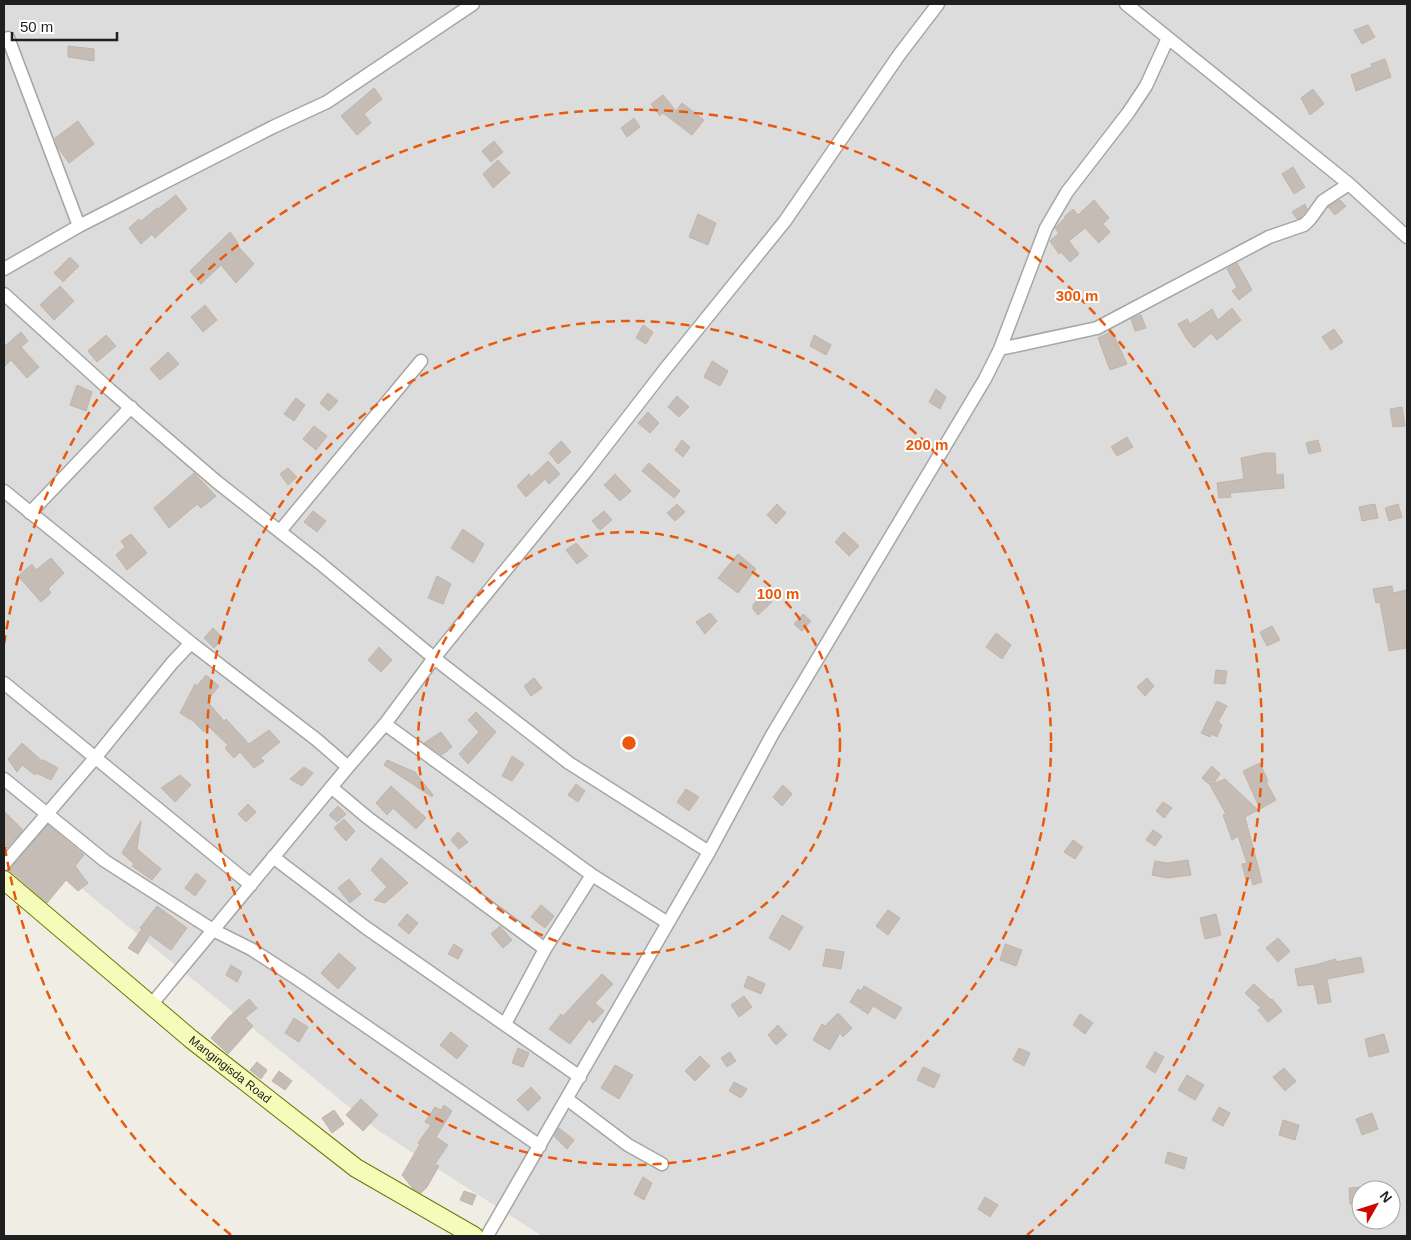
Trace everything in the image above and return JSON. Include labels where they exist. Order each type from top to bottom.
[{"type":"street","points":[[4,269],[79,226],[273,127],[327,102],[473,4]]},
{"type":"street","points":[[151,1005],[385,724],[434,658],[587,470],[666,368],[785,221],[899,55],[938,4]]},
{"type":"street","points":[[1126,4],[1349,184],[1407,236]]},
{"type":"street","points":[[8,38],[79,226]]},
{"type":"street","points":[[486,1236],[710,852],[772,735],[975,396],[1000,349],[1046,228],[1067,192],[1128,113],[1146,86],[1168,38]]},
{"type":"street","points":[[1000,349],[1097,328],[1269,237],[1304,224],[1323,201],[1349,184]]},
{"type":"street","points":[[4,294],[217,482],[280,531],[434,658],[569,763],[710,852]]},
{"type":"street","points":[[280,531],[421,361]]},
{"type":"street","points":[[30,513],[131,407]]},
{"type":"street","points":[[4,491],[191,643],[317,740],[348,767]]},
{"type":"street","points":[[4,864],[95,758],[172,663],[191,643]]},
{"type":"street","points":[[4,683],[251,885]]},
{"type":"street","points":[[385,724],[592,875],[668,923]]},
{"type":"street","points":[[4,780],[105,861],[213,930],[251,949],[300,980],[540,1146]]},
{"type":"street","points":[[332,787],[368,818],[545,949]]},
{"type":"street","points":[[273,857],[372,933],[580,1077]]},
{"type":"street","points":[[505,1024],[545,949],[592,875]]},
{"type":"street","name":"Mangingisda Road","points":[[4,880],[151,1005],[356,1168],[473,1236]]},
{"type":"street","points":[[567,1099],[628,1145],[662,1164]]},
{"type":"shaded area","points":[[4,4],[1407,4],[1407,1236],[542,1236],[376,1129],[4,825]]},
{"type":"building","points":[[1368,25],[1375,37],[1362,44],[1354,30]]},
{"type":"building","points":[[68,46],[94,49],[94,61],[68,57]]},
{"type":"building","points":[[1385,59],[1391,77],[1356,91],[1351,75],[1372,67],[1371,64]]},
{"type":"building","points":[[374,88],[382,99],[364,114],[371,123],[357,135],[341,116]]},
{"type":"building","points":[[1313,89],[1324,104],[1310,115],[1301,98]]},
{"type":"building","points":[[663,95],[676,111],[682,103],[704,120],[692,135],[663,113],[660,116],[651,104]]},
{"type":"building","points":[[634,118],[640,127],[627,137],[621,128]]},
{"type":"building","points":[[78,121],[94,144],[69,163],[58,148],[55,138]]},
{"type":"building","points":[[494,141],[503,152],[491,162],[482,151]]},
{"type":"building","points":[[498,160],[510,173],[493,188],[483,174]]},
{"type":"building","points":[[1293,167],[1305,187],[1294,194],[1282,174]]},
{"type":"building","points":[[176,195],[187,209],[155,238],[152,234],[141,244],[129,228],[139,219],[141,221]]},
{"type":"building","points":[[1094,200],[1109,218],[1103,224],[1110,232],[1099,243],[1085,228],[1069,241],[1079,254],[1070,262],[1061,252],[1059,254],[1050,241],[1059,233],[1055,228],[1073,209],[1078,215]]},
{"type":"building","points":[[1340,200],[1346,206],[1335,215],[1328,207]]},
{"type":"building","points":[[1305,204],[1307,209],[1297,219],[1292,212]]},
{"type":"building","points":[[698,214],[716,223],[708,245],[689,237]]},
{"type":"building","points":[[230,232],[238,243],[236,244],[254,264],[236,283],[221,265],[201,284],[190,271]]},
{"type":"building","points":[[70,257],[79,266],[63,282],[54,273]]},
{"type":"building","points":[[1237,263],[1252,290],[1239,300],[1232,291],[1237,287],[1227,269]]},
{"type":"building","points":[[60,286],[74,301],[54,320],[40,305]]},
{"type":"building","points":[[205,305],[217,320],[203,332],[191,317]]},
{"type":"building","points":[[1232,308],[1241,320],[1217,340],[1211,333],[1194,348],[1178,324],[1187,319],[1190,324],[1212,309],[1218,320]]},
{"type":"building","points":[[1141,315],[1146,328],[1135,331],[1131,319]]},
{"type":"building","points":[[643,325],[653,332],[646,344],[636,338]]},
{"type":"building","points":[[1334,329],[1343,342],[1331,350],[1322,337]]},
{"type":"building","points":[[1112,331],[1127,364],[1110,370],[1098,338]]},
{"type":"building","points":[[21,332],[28,341],[21,347],[39,367],[27,378],[11,360],[4,367],[4,347]]},
{"type":"building","points":[[106,335],[116,346],[97,362],[88,351]]},
{"type":"building","points":[[814,335],[831,345],[826,355],[810,346]]},
{"type":"building","points":[[168,352],[179,364],[160,380],[150,369]]},
{"type":"building","points":[[712,361],[728,371],[720,386],[704,377]]},
{"type":"building","points":[[77,385],[92,392],[86,411],[70,405]]},
{"type":"building","points":[[936,389],[946,397],[940,409],[929,402]]},
{"type":"building","points":[[328,393],[338,401],[329,411],[320,403]]},
{"type":"building","points":[[677,396],[689,407],[679,417],[668,407]]},
{"type":"building","points":[[296,398],[305,405],[294,421],[284,414]]},
{"type":"building","points":[[1402,407],[1405,426],[1393,427],[1390,409]]},
{"type":"building","points":[[648,412],[659,423],[650,433],[638,423]]},
{"type":"building","points":[[314,426],[327,436],[316,450],[303,439]]},
{"type":"building","points":[[1127,437],[1133,447],[1117,456],[1111,447]]},
{"type":"building","points":[[682,440],[690,447],[683,457],[675,450]]},
{"type":"building","points":[[1318,440],[1321,451],[1309,454],[1306,443]]},
{"type":"building","points":[[561,441],[571,452],[558,464],[549,453]]},
{"type":"building","points":[[1264,453],[1275,453],[1276,475],[1283,474],[1284,488],[1230,493],[1231,497],[1219,498],[1217,483],[1244,479],[1241,458]]},
{"type":"building","points":[[548,461],[560,474],[549,484],[545,479],[526,497],[517,486],[529,474],[531,477]]},
{"type":"building","points":[[649,463],[680,491],[674,498],[642,471]]},
{"type":"building","points":[[288,468],[297,477],[288,485],[280,474]]},
{"type":"building","points":[[194,473],[216,496],[201,508],[197,504],[169,528],[154,508]]},
{"type":"building","points":[[615,474],[631,491],[620,501],[604,485]]},
{"type":"building","points":[[677,504],[685,512],[675,521],[667,513]]},
{"type":"building","points":[[777,504],[786,513],[776,524],[767,515]]},
{"type":"building","points":[[1375,504],[1378,518],[1362,521],[1359,507]]},
{"type":"building","points":[[1398,504],[1402,517],[1389,521],[1385,508]]},
{"type":"building","points":[[313,511],[326,521],[317,532],[304,522]]},
{"type":"building","points":[[604,511],[612,520],[600,530],[592,521]]},
{"type":"building","points":[[463,529],[484,544],[473,563],[451,548]]},
{"type":"building","points":[[844,532],[859,546],[849,556],[835,542]]},
{"type":"building","points":[[131,534],[147,553],[127,570],[116,555],[125,547],[121,541]]},
{"type":"building","points":[[576,543],[588,556],[577,564],[566,550]]},
{"type":"building","points":[[738,554],[756,569],[738,593],[718,578]]},
{"type":"building","points":[[51,558],[64,573],[48,589],[51,593],[41,602],[18,576],[32,564],[36,570]]},
{"type":"building","points":[[437,576],[451,584],[443,604],[428,598]]},
{"type":"building","points":[[1392,586],[1393,593],[1407,590],[1407,642],[1405,643],[1406,648],[1389,651],[1380,602],[1376,603],[1373,589]]},
{"type":"building","points":[[763,594],[772,602],[758,615],[753,609],[753,605]]},
{"type":"building","points":[[710,613],[717,621],[705,634],[696,622]]},
{"type":"building","points":[[803,614],[811,621],[802,631],[794,624]]},
{"type":"building","points":[[1272,626],[1280,640],[1267,646],[1260,632]]},
{"type":"building","points":[[213,628],[223,638],[214,648],[204,638]]},
{"type":"building","points":[[996,633],[1011,645],[1002,659],[986,647]]},
{"type":"building","points":[[379,647],[392,660],[381,672],[368,660]]},
{"type":"building","points":[[1216,670],[1227,671],[1225,684],[1214,683]]},
{"type":"building","points":[[206,675],[219,686],[207,701],[224,721],[226,719],[249,744],[269,730],[280,742],[260,758],[264,761],[254,768],[240,752],[234,758],[225,748],[228,745],[209,727],[204,732],[193,721],[180,713],[195,684],[197,686]]},
{"type":"building","points":[[534,678],[542,688],[531,696],[524,686]]},
{"type":"building","points":[[1147,678],[1154,686],[1145,696],[1137,687]]},
{"type":"building","points":[[1217,701],[1227,706],[1218,722],[1222,725],[1217,737],[1212,734],[1210,737],[1201,733]]},
{"type":"building","points":[[476,712],[496,732],[468,764],[459,754],[479,732],[468,720]]},
{"type":"building","points":[[441,732],[452,747],[442,755],[424,743]]},
{"type":"building","points":[[22,743],[42,761],[44,760],[58,768],[51,780],[36,773],[35,775],[22,765],[17,772],[8,759]]},
{"type":"building","points":[[512,756],[524,764],[512,781],[502,776]]},
{"type":"building","points":[[387,760],[415,772],[433,795],[432,797],[384,765]]},
{"type":"building","points":[[1260,763],[1268,781],[1266,782],[1276,800],[1260,809],[1243,771]]},
{"type":"building","points":[[1212,766],[1220,774],[1213,784],[1225,779],[1258,810],[1245,817],[1262,882],[1253,885],[1251,878],[1246,880],[1242,864],[1247,863],[1238,836],[1232,840],[1223,815],[1226,814],[1210,785],[1202,778]]},
{"type":"building","points":[[304,767],[313,773],[302,786],[290,779]]},
{"type":"building","points":[[180,775],[191,785],[175,802],[161,788]]},
{"type":"building","points":[[576,784],[585,791],[578,802],[568,795]]},
{"type":"building","points":[[783,785],[792,794],[782,806],[773,797]]},
{"type":"building","points":[[391,786],[426,818],[416,829],[393,808],[387,815],[376,803]]},
{"type":"building","points":[[686,789],[699,797],[689,811],[677,802]]},
{"type":"building","points":[[1163,802],[1172,808],[1164,818],[1156,811]]},
{"type":"building","points":[[248,804],[256,812],[246,822],[238,814]]},
{"type":"building","points":[[338,806],[346,814],[337,822],[329,815]]},
{"type":"building","points":[[4,811],[23,830],[7,848],[4,843]]},
{"type":"building","points":[[344,819],[355,831],[346,841],[334,828]]},
{"type":"building","points":[[141,821],[137,849],[161,869],[152,880],[132,866],[134,864],[122,853]]},
{"type":"building","points":[[48,825],[84,855],[75,866],[88,883],[78,891],[66,880],[47,903],[9,870]]},
{"type":"building","points":[[1153,830],[1162,836],[1155,846],[1146,840]]},
{"type":"building","points":[[458,832],[468,842],[459,849],[451,840]]},
{"type":"building","points":[[1073,840],[1083,847],[1075,859],[1064,852]]},
{"type":"building","points":[[381,858],[408,883],[385,903],[374,900],[387,887],[371,870]]},
{"type":"building","points":[[1188,860],[1191,875],[1167,878],[1152,875],[1155,861],[1167,863]]},
{"type":"building","points":[[196,873],[206,881],[195,896],[185,888]]},
{"type":"building","points":[[349,879],[361,894],[350,903],[338,888]]},
{"type":"building","points":[[541,905],[554,916],[545,928],[531,917]]},
{"type":"building","points":[[157,906],[187,928],[171,950],[150,935],[138,954],[128,948]]},
{"type":"building","points":[[888,910],[900,918],[888,935],[876,926]]},
{"type":"building","points":[[407,914],[418,923],[409,934],[398,925]]},
{"type":"building","points":[[1216,914],[1221,935],[1205,939],[1200,918]]},
{"type":"building","points":[[782,915],[803,927],[790,950],[769,938]]},
{"type":"building","points":[[500,926],[512,940],[503,948],[491,934]]},
{"type":"building","points":[[1278,938],[1290,951],[1278,962],[1266,948]]},
{"type":"building","points":[[454,944],[463,950],[458,959],[448,954]]},
{"type":"building","points":[[1005,944],[1022,950],[1016,966],[1000,960]]},
{"type":"building","points":[[826,949],[844,952],[841,969],[823,966]]},
{"type":"building","points":[[339,953],[356,968],[338,989],[321,973]]},
{"type":"building","points":[[1361,957],[1364,972],[1327,979],[1331,1002],[1318,1004],[1314,984],[1298,986],[1295,969],[1336,959],[1336,962]]},
{"type":"building","points":[[231,965],[242,972],[237,982],[226,975]]},
{"type":"building","points":[[602,974],[613,984],[595,1003],[604,1011],[593,1023],[589,1019],[570,1044],[549,1029],[561,1014],[563,1016]]},
{"type":"building","points":[[748,976],[765,984],[761,994],[744,987]]},
{"type":"building","points":[[1254,984],[1272,999],[1282,1011],[1268,1022],[1258,1010],[1261,1008],[1245,993]]},
{"type":"building","points":[[864,986],[902,1008],[895,1019],[873,1006],[868,1014],[850,1002],[858,989],[861,991]]},
{"type":"building","points":[[744,996],[752,1007],[739,1017],[731,1005]]},
{"type":"building","points":[[249,999],[257,1008],[245,1018],[253,1026],[228,1054],[211,1038],[228,1018]]},
{"type":"building","points":[[838,1013],[852,1028],[843,1037],[840,1033],[830,1050],[813,1040],[822,1024],[825,1026]]},
{"type":"building","points":[[1080,1014],[1093,1023],[1085,1034],[1073,1025]]},
{"type":"building","points":[[294,1018],[308,1027],[299,1042],[285,1033]]},
{"type":"building","points":[[778,1025],[787,1035],[776,1045],[768,1035]]},
{"type":"building","points":[[451,1032],[468,1046],[457,1059],[440,1045]]},
{"type":"building","points":[[1384,1034],[1389,1052],[1369,1057],[1365,1039]]},
{"type":"building","points":[[518,1048],[529,1053],[523,1067],[512,1063]]},
{"type":"building","points":[[1019,1048],[1030,1053],[1024,1066],[1013,1060]]},
{"type":"building","points":[[730,1052],[736,1061],[727,1067],[721,1058]]},
{"type":"building","points":[[1155,1052],[1164,1057],[1155,1073],[1146,1067]]},
{"type":"building","points":[[700,1056],[710,1066],[695,1081],[685,1071]]},
{"type":"building","points":[[257,1062],[267,1070],[261,1079],[250,1070]]},
{"type":"building","points":[[615,1065],[633,1075],[619,1099],[601,1088]]},
{"type":"building","points":[[923,1067],[940,1075],[934,1088],[917,1080]]},
{"type":"building","points":[[1284,1068],[1296,1081],[1285,1091],[1273,1077]]},
{"type":"building","points":[[279,1071],[292,1081],[285,1090],[272,1081]]},
{"type":"building","points":[[1187,1075],[1204,1085],[1195,1100],[1178,1090]]},
{"type":"building","points":[[734,1082],[747,1089],[741,1098],[729,1091]]},
{"type":"building","points":[[531,1087],[541,1098],[528,1111],[517,1100]]},
{"type":"building","points":[[361,1099],[378,1115],[363,1131],[346,1115]]},
{"type":"building","points":[[444,1105],[452,1111],[436,1137],[448,1145],[435,1164],[439,1166],[427,1187],[421,1193],[412,1188],[402,1175],[420,1144],[418,1143],[431,1125],[425,1122],[435,1107],[441,1110]]},
{"type":"building","points":[[1219,1107],[1230,1113],[1223,1126],[1212,1120]]},
{"type":"building","points":[[334,1110],[344,1124],[332,1133],[322,1118]]},
{"type":"building","points":[[1372,1113],[1378,1129],[1362,1135],[1356,1119]]},
{"type":"building","points":[[1283,1120],[1299,1125],[1295,1140],[1279,1135]]},
{"type":"building","points":[[559,1128],[574,1140],[567,1149],[554,1136]]},
{"type":"building","points":[[1168,1152],[1187,1158],[1184,1169],[1165,1163]]},
{"type":"building","points":[[643,1177],[652,1183],[644,1200],[634,1194]]},
{"type":"building","points":[[1349,1188],[1351,1188],[1351,1204],[1350,1204]]},
{"type":"building","points":[[464,1191],[476,1195],[472,1205],[460,1200]]},
{"type":"building","points":[[985,1197],[998,1205],[990,1217],[978,1209]]}]
